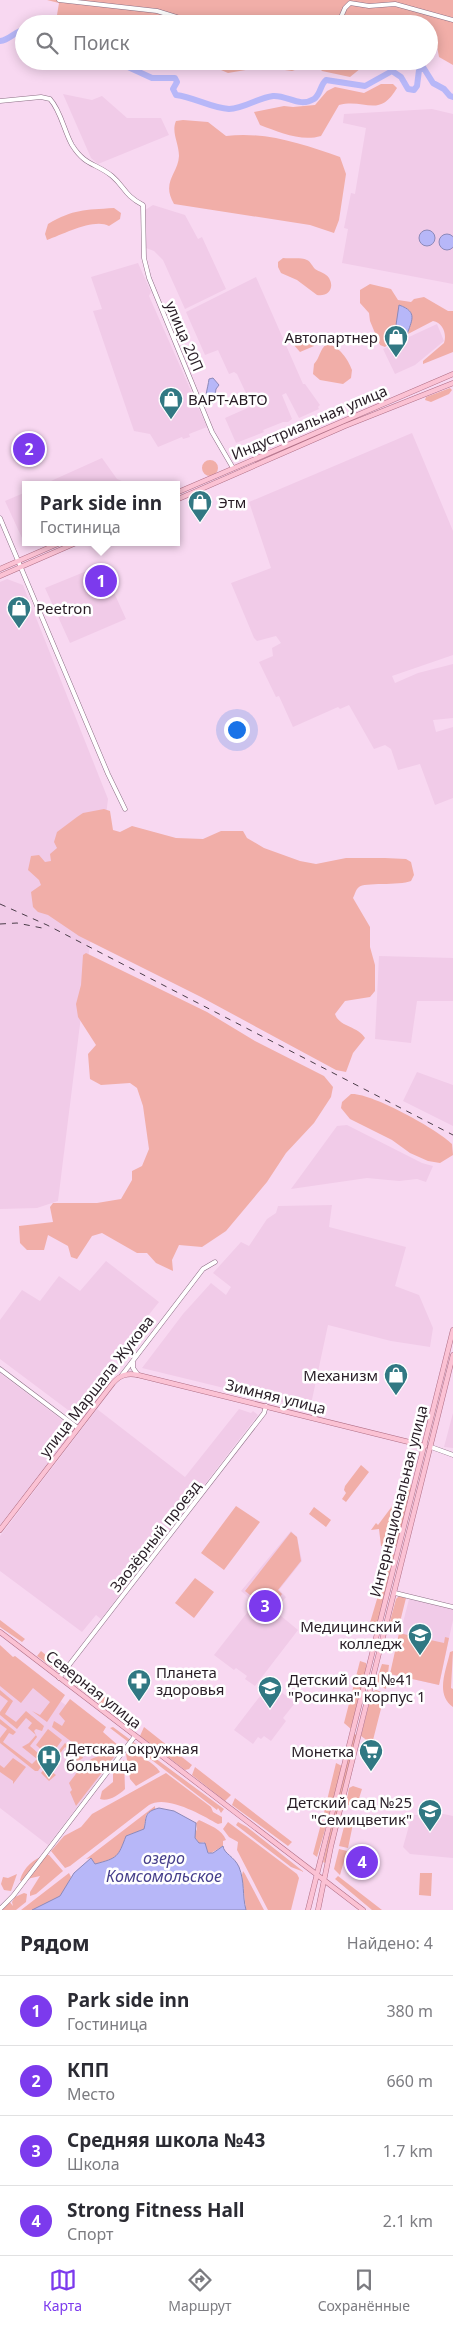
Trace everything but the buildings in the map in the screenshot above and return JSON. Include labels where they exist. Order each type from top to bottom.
[{"type":"main road","name":"Индустриальная улица","points":[[180,491],[453,374]]},
{"type":"main road","name":"Индустриальная улица","points":[[180,498],[362,419],[453,383]]},
{"type":"main road","points":[[0,569],[53,546]]},
{"type":"main road","points":[[0,576],[69,546]]},
{"type":"main road","name":"Интернациональная улица","points":[[308,1910],[453,1330]]},
{"type":"main road","name":"Интернациональная улица","points":[[318,1910],[453,1354]]},
{"type":"main road","name":"Зимняя улица","points":[[122,1375],[138,1375],[431,1447]]},
{"type":"main road","name":"улица Маршала Жукова","points":[[0,1530],[113,1383],[122,1375]]},
{"type":"main road","points":[[408,1512],[415,1514]]},
{"type":"main road","name":"Северная улица","points":[[0,1632],[363,1910]]},
{"type":"main road","points":[[364,1685],[371,1686]]},
{"type":"street","points":[[58,0],[157,11],[170,15]]},
{"type":"street","points":[[341,15],[344,8],[350,3],[369,6],[395,4],[435,15]]},
{"type":"street","points":[[438,16],[453,20]]},
{"type":"street","name":"улица 20П","points":[[0,101],[41,97],[50,99],[78,154],[92,166],[113,177],[129,197],[143,205],[143,254],[149,278],[212,432],[233,468]]},
{"type":"street","points":[[0,518],[108,774],[125,809]]},
{"type":"street","name":"улица Маршала Жукова","points":[[122,1375],[203,1269],[215,1262]]},
{"type":"street","points":[[133,1362],[138,1375]]},
{"type":"street","points":[[128,1368],[138,1375]]},
{"type":"street","points":[[0,1369],[78,1428]]},
{"type":"street","name":"Заозёрный проезд","points":[[60,1678],[264,1413],[266,1406]]},
{"type":"street","points":[[431,1447],[453,1455]]},
{"type":"street","points":[[395,1593],[453,1607]]},
{"type":"street","points":[[0,1909],[13,1896],[135,1736]]},
{"type":"shaded area","points":[[47,0],[453,0],[453,65],[439,57],[438,15],[57,15],[59,3]]},
{"type":"shaded area","points":[[221,70],[246,70],[228,73]]},
{"type":"shaded area","points":[[321,70],[359,70],[350,77]]},
{"type":"shaded area","points":[[381,84],[393,84],[397,88],[384,103],[371,106],[356,104],[339,105],[321,136],[313,138],[298,137],[260,125],[254,112],[284,106],[315,105],[327,91],[335,87],[364,93]]},
{"type":"shaded area","points":[[63,94],[92,100],[102,96],[127,118],[161,118],[169,135],[98,164],[91,158]]},
{"type":"shaded area","points":[[432,109],[453,114],[453,284],[342,263],[348,229],[344,228],[351,193],[355,194],[366,128],[343,123],[344,114]]},
{"type":"shaded area","points":[[176,121],[208,122],[226,136],[255,135],[269,137],[298,143],[340,157],[346,174],[339,220],[334,233],[310,225],[174,204],[169,190],[179,156],[175,125]]},
{"type":"shaded area","points":[[153,205],[185,215],[198,239],[202,237],[226,289],[185,309],[163,260],[154,251],[146,248],[145,210]]},
{"type":"shaded area","points":[[114,208],[121,213],[120,219],[109,226],[103,224],[87,225],[47,240],[45,234],[48,224],[65,215],[80,211]]},
{"type":"shaded area","points":[[283,258],[305,259],[308,261],[315,269],[328,276],[331,282],[329,291],[324,295],[317,295],[297,280],[281,273],[278,262]]},
{"type":"shaded area","points":[[138,263],[151,292],[149,296],[207,427],[189,434],[190,437],[183,439],[182,437],[158,447],[150,434],[134,431],[93,311],[102,309],[91,277]]},
{"type":"shaded area","points":[[256,277],[303,384],[305,384],[320,405],[319,409],[299,418],[286,393],[282,395],[292,419],[236,443],[225,418],[252,406],[237,374],[234,372],[229,374],[218,350],[205,355],[186,312]]},
{"type":"shaded area","points":[[370,284],[391,289],[398,300],[411,302],[414,299],[424,297],[448,311],[453,311],[453,352],[423,364],[423,361],[444,343],[445,336],[442,326],[433,321],[408,334],[412,317],[411,313],[405,307],[399,305],[399,327],[395,327],[389,344],[385,347],[380,345],[370,321],[369,313],[360,303],[360,290]]},
{"type":"shaded area","points":[[437,324],[444,341],[415,365],[395,374],[383,349]]},
{"type":"shaded area","points":[[294,335],[316,339],[314,346],[300,352],[286,336]]},
{"type":"shaded area","points":[[327,344],[335,347],[342,354],[352,370],[351,378],[343,384],[320,380],[313,374],[314,364]]},
{"type":"shaded area","points":[[450,388],[452,390],[449,394],[431,402],[425,400],[426,397]]},
{"type":"shaded area","points":[[412,433],[453,531],[453,655],[392,676],[395,683],[418,673],[453,664],[453,718],[433,720],[436,732],[453,727],[453,798],[435,805],[420,764],[398,770],[391,749],[385,745],[374,749],[349,705],[340,709],[338,707],[293,727],[279,696],[276,697],[259,662],[273,656],[272,648],[281,643],[276,636],[257,641],[254,638],[231,583],[271,568],[249,502]]},
{"type":"shaded area","points":[[102,458],[117,479],[122,481],[51,481]]},
{"type":"shaded area","points":[[210,460],[216,462],[218,468],[216,474],[210,476],[204,474],[202,468],[204,462]]},
{"type":"shaded area","points":[[22,494],[22,538],[5,501]]},
{"type":"shaded area","points":[[99,566],[103,576],[106,575],[126,619],[70,643],[45,588]]},
{"type":"shaded area","points":[[7,579],[23,585],[108,799],[58,1201],[37,1208],[0,1209],[0,582]]},
{"type":"shaded area","points":[[104,809],[110,811],[113,830],[120,832],[132,826],[176,838],[203,839],[221,831],[243,831],[247,838],[264,848],[300,861],[316,864],[346,858],[406,859],[411,862],[414,875],[411,881],[362,886],[357,889],[353,898],[370,927],[370,947],[375,965],[375,991],[370,997],[345,1001],[335,1014],[340,1022],[358,1031],[365,1038],[353,1053],[346,1072],[336,1070],[201,997],[79,936],[48,915],[38,912],[33,907],[31,892],[41,885],[39,880],[28,870],[31,856],[39,855],[45,862],[51,861],[50,854],[57,848],[54,842],[57,832],[83,813]]},
{"type":"shaded area","points":[[86,953],[207,1012],[255,1041],[324,1076],[333,1087],[331,1097],[314,1123],[286,1153],[267,1182],[226,1231],[202,1247],[179,1245],[172,1260],[173,1271],[156,1263],[147,1253],[137,1253],[102,1233],[92,1236],[77,1259],[71,1257],[68,1246],[48,1235],[44,1250],[27,1250],[20,1243],[19,1226],[53,1222],[50,1207],[53,1203],[97,1203],[121,1199],[132,1180],[132,1171],[142,1166],[149,1149],[143,1106],[137,1088],[130,1083],[101,1085],[90,1079],[88,1054],[96,1045],[78,1017],[76,1004],[81,985],[83,955]]},
{"type":"shaded area","points":[[379,956],[453,958],[453,1001],[417,1001],[411,1043],[375,1039]]},
{"type":"shaded area","points":[[417,1072],[453,1085],[453,1126],[403,1101]]},
{"type":"shaded area","points":[[351,1094],[360,1095],[388,1105],[433,1130],[452,1144],[453,1155],[440,1163],[428,1161],[350,1119],[341,1108],[342,1102]]},
{"type":"shaded area","points":[[347,1125],[422,1163],[433,1166],[426,1182],[417,1179],[399,1181],[367,1178],[291,1189],[337,1126]]},
{"type":"shaded area","points":[[332,1205],[329,1227],[406,1247],[395,1286],[419,1295],[433,1328],[430,1347],[391,1341],[328,1325],[310,1409],[142,1368],[183,1314],[211,1283],[226,1295],[231,1287],[213,1273],[241,1242],[249,1246],[267,1219],[276,1213],[278,1206]]},
{"type":"shaded area","points":[[106,1261],[159,1302],[72,1413],[0,1359],[0,1320],[22,1290],[40,1301],[59,1276],[80,1291]]},
{"type":"shaded area","points":[[0,1373],[74,1429],[0,1525]]},
{"type":"shaded area","points":[[97,1409],[185,1477],[239,1409],[251,1413],[253,1411],[258,1415],[101,1619],[96,1615],[82,1632],[0,1571],[0,1536]]},
{"type":"shaded area","points":[[453,1413],[453,1448],[444,1447]]},
{"type":"shaded area","points":[[361,1465],[369,1472],[346,1502],[342,1499],[346,1493],[344,1490],[345,1486]]},
{"type":"shaded area","points":[[405,1483],[411,1484],[411,1491],[397,1546],[389,1544],[392,1542],[390,1541]]},
{"type":"shaded area","points":[[399,1497],[387,1547],[381,1546],[379,1529],[371,1530],[376,1523],[378,1525]]},
{"type":"shaded area","points":[[236,1506],[260,1522],[224,1570],[201,1553]]},
{"type":"shaded area","points":[[314,1507],[331,1520],[326,1527],[309,1514]]},
{"type":"shaded area","points":[[291,1531],[297,1537],[302,1561],[279,1590],[286,1597],[275,1611],[298,1630],[255,1686],[245,1679],[247,1676],[236,1668],[234,1670],[214,1655],[250,1609],[253,1601],[241,1591]]},
{"type":"shaded area","points":[[291,1532],[297,1537],[301,1561],[278,1590],[282,1594],[267,1613],[257,1605],[259,1602],[245,1591]]},
{"type":"shaded area","points":[[388,1551],[395,1555],[377,1626],[373,1627],[369,1626],[385,1572],[384,1565]]},
{"type":"shaded area","points":[[195,1578],[214,1592],[194,1618],[175,1603]]},
{"type":"shaded area","points":[[399,1596],[406,1598],[398,1630],[390,1628],[389,1625],[396,1599]]},
{"type":"shaded area","name":"Медицинский колледж","points":[[409,1599],[453,1609],[453,1620],[439,1685],[390,1674]]},
{"type":"shaded area","points":[[0,1620],[25,1639],[22,1642],[0,1627]]},
{"type":"shaded area","points":[[399,1633],[412,1636],[411,1643],[425,1646],[426,1639],[444,1643],[445,1637],[449,1638],[439,1685],[390,1674]]},
{"type":"shaded area","points":[[0,1645],[13,1657],[15,1656],[65,1695],[47,1722],[32,1711],[40,1715],[50,1702],[33,1688],[21,1703],[0,1686]]},
{"type":"shaded area","points":[[41,1651],[63,1669],[57,1671],[37,1656]]},
{"type":"shaded area","points":[[453,1651],[451,1688],[453,1689],[453,1707],[444,1696],[443,1682],[450,1652]]},
{"type":"shaded area","name":"Детская окружная больница","points":[[0,1655],[122,1748],[48,1845],[0,1808]]},
{"type":"shaded area","points":[[360,1661],[366,1663],[366,1670],[351,1729],[344,1723]]},
{"type":"shaded area","points":[[382,1664],[389,1665],[386,1689],[375,1684]]},
{"type":"shaded area","points":[[68,1672],[74,1674],[114,1704],[109,1711],[66,1678],[65,1675]]},
{"type":"shaded area","name":"Детский сад №41 \"Росинка\" корпус 1","points":[[270,1683],[295,1703],[283,1718],[286,1721],[271,1741],[264,1736],[261,1739],[258,1737],[253,1744],[234,1730]]},
{"type":"shaded area","points":[[0,1690],[13,1701],[5,1714],[16,1722],[26,1711],[44,1726],[42,1731],[36,1729],[34,1731],[36,1735],[28,1728],[32,1723],[26,1718],[17,1729],[0,1715],[8,1701],[0,1695]]},
{"type":"shaded area","points":[[376,1690],[385,1693],[372,1744],[361,1736],[372,1692]]},
{"type":"shaded area","points":[[70,1699],[106,1727],[103,1732],[121,1748],[76,1806],[70,1792],[72,1790],[69,1783],[78,1771],[82,1772],[91,1759],[106,1753],[112,1757],[116,1752],[111,1748],[89,1755],[52,1727],[54,1721],[62,1726],[65,1721],[59,1714]]},
{"type":"shaded area","points":[[0,1719],[16,1732],[13,1735],[9,1733],[3,1742],[32,1764],[37,1759],[22,1747],[29,1743],[36,1735],[37,1737],[30,1746],[46,1760],[38,1771],[35,1771],[0,1743],[0,1738],[7,1729],[0,1724]]},
{"type":"shaded area","points":[[113,1727],[224,1809],[221,1813],[218,1808],[217,1810],[110,1728]]},
{"type":"shaded area","points":[[144,1727],[192,1765],[189,1769],[185,1770],[140,1736]]},
{"type":"shaded area","points":[[48,1729],[62,1740],[50,1757],[36,1745]]},
{"type":"shaded area","points":[[354,1734],[357,1735],[325,1863],[323,1862]]},
{"type":"shaded area","points":[[65,1743],[82,1755],[83,1758],[78,1761],[76,1760],[78,1757],[65,1747],[48,1769],[56,1775],[49,1781],[41,1773]]},
{"type":"shaded area","points":[[134,1750],[160,1772],[136,1786],[130,1779],[126,1754],[128,1751]]},
{"type":"shaded area","points":[[13,1758],[26,1767],[13,1784],[13,1781],[0,1772],[0,1765],[4,1768]]},
{"type":"shaded area","points":[[124,1760],[125,1789],[120,1794],[106,1800],[100,1799],[102,1791],[113,1782],[113,1773]]},
{"type":"shaded area","points":[[336,1763],[342,1766],[329,1816],[326,1818],[323,1817]]},
{"type":"shaded area","points":[[195,1767],[231,1795],[225,1801],[192,1775]]},
{"type":"shaded area","points":[[166,1773],[211,1807],[213,1812],[222,1817],[222,1823],[218,1824],[184,1807],[165,1802],[156,1802],[149,1805],[70,1866],[65,1868],[51,1851],[64,1836],[81,1827],[92,1814]]},
{"type":"shaded area","points":[[353,1786],[362,1789],[356,1808],[346,1804],[349,1788]]},
{"type":"shaded area","points":[[235,1798],[292,1842],[288,1846],[232,1805]]},
{"type":"shaded area","points":[[155,1806],[155,1809],[146,1815],[144,1829],[126,1836],[116,1856],[95,1864],[91,1858],[86,1859]]},
{"type":"shaded area","name":"Детский сад №25 \"Семицветик\"","points":[[420,1809],[453,1816],[453,1858],[410,1854],[403,1847],[412,1815],[418,1815]]},
{"type":"shaded area","points":[[199,1820],[222,1833],[226,1840],[223,1841],[223,1846],[211,1853],[208,1852],[204,1842],[199,1843],[194,1836],[197,1829],[196,1823]]},
{"type":"shaded area","points":[[322,1820],[327,1823],[317,1857],[313,1854]]},
{"type":"shaded area","points":[[228,1822],[297,1874],[299,1878],[291,1910],[268,1910],[237,1850],[238,1842],[229,1837],[223,1829]]},
{"type":"shaded area","points":[[238,1822],[304,1872],[291,1867],[236,1825]]},
{"type":"shaded area","points":[[345,1823],[353,1824],[348,1848],[339,1846]]},
{"type":"shaded area","points":[[339,1849],[347,1851],[340,1875],[334,1869]]},
{"type":"shaded area","points":[[49,1855],[63,1871],[36,1894],[30,1896],[30,1892],[40,1876],[27,1879],[22,1883],[20,1880],[30,1864]]},
{"type":"shaded area","points":[[243,1871],[264,1910],[246,1910]]},
{"type":"shaded area","points":[[69,1873],[71,1877],[63,1893],[58,1898],[32,1910],[21,1910]]},
{"type":"shaded area","points":[[420,1873],[432,1873],[431,1896],[419,1895]]},
{"type":"shaded area","points":[[17,1874],[11,1891],[4,1890],[1,1884],[3,1877],[8,1878]]},
{"type":"shaded area","points":[[338,1876],[382,1910],[372,1910],[335,1879]]},
{"type":"shaded area","points":[[24,1893],[27,1894],[26,1902],[16,1910],[0,1910],[9,1901],[13,1906],[12,1902],[15,1897]]},
{"type":"water","points":[[427,230],[433,232],[435,238],[433,244],[427,246],[421,244],[419,238],[421,232]]},
{"type":"water","points":[[447,234],[452,237],[454,245],[450,249],[444,249],[440,245],[440,239],[444,235]]},
{"type":"water","points":[[399,305],[409,311],[412,317],[407,335],[403,328],[396,325]]},
{"type":"water","points":[[213,378],[219,385],[216,389],[214,402],[208,407],[206,394],[209,379]]},
{"type":"water","name":"озеро Комсомольское","points":[[159,1808],[174,1811],[196,1823],[195,1838],[199,1843],[205,1843],[208,1853],[213,1853],[223,1846],[225,1851],[235,1860],[242,1878],[246,1910],[32,1910],[60,1896],[74,1873],[91,1858],[95,1864],[116,1856],[126,1836],[144,1829],[150,1811]]},
{"type":"waterway","points":[[0,41],[15,34]]},
{"type":"waterway","points":[[135,70],[152,78],[175,78],[177,82],[173,89],[176,95],[229,109],[235,109],[273,96],[284,97],[298,102],[309,101],[316,97],[326,80],[365,86],[392,71],[401,77],[408,89],[414,90],[417,86],[419,70]]},
{"type":"waterway","points":[[425,70],[433,83],[453,97]]},
{"type":"railway","points":[[0,904],[47,925],[453,1135]]},
{"type":"railway","points":[[0,924],[17,923],[47,929]]},
{"type":"place","name":"Автопартнер","points":[[396,358]]},
{"type":"place","name":"ВАРТ-АВТО","points":[[171,420]]},
{"type":"place","name":"КПП","points":[[29,449]]},
{"type":"place","name":"Этм","points":[[200,523]]},
{"type":"place","name":"Park side inn","points":[[101,581]]},
{"type":"place","name":"Peetron","points":[[19,629]]},
{"type":"place","name":"Механизм","points":[[396,1396]]},
{"type":"place","name":"Средняя школа №43","points":[[265,1606]]},
{"type":"place","name":"Медицинский колледж","points":[[420,1656]]},
{"type":"place","name":"Планета здоровья","points":[[139,1702]]},
{"type":"place","name":"Детский сад №41 \"Росинка\" корпус 1","points":[[270,1709]]},
{"type":"place","name":"Монетка","points":[[371,1772]]},
{"type":"place","name":"Детская окружная больница","points":[[49,1778]]},
{"type":"place","name":"Детский сад №25 \"Семицветик\"","points":[[430,1832]]},
{"type":"place","name":"Strong Fitness Hall","points":[[362,1862]]}]
